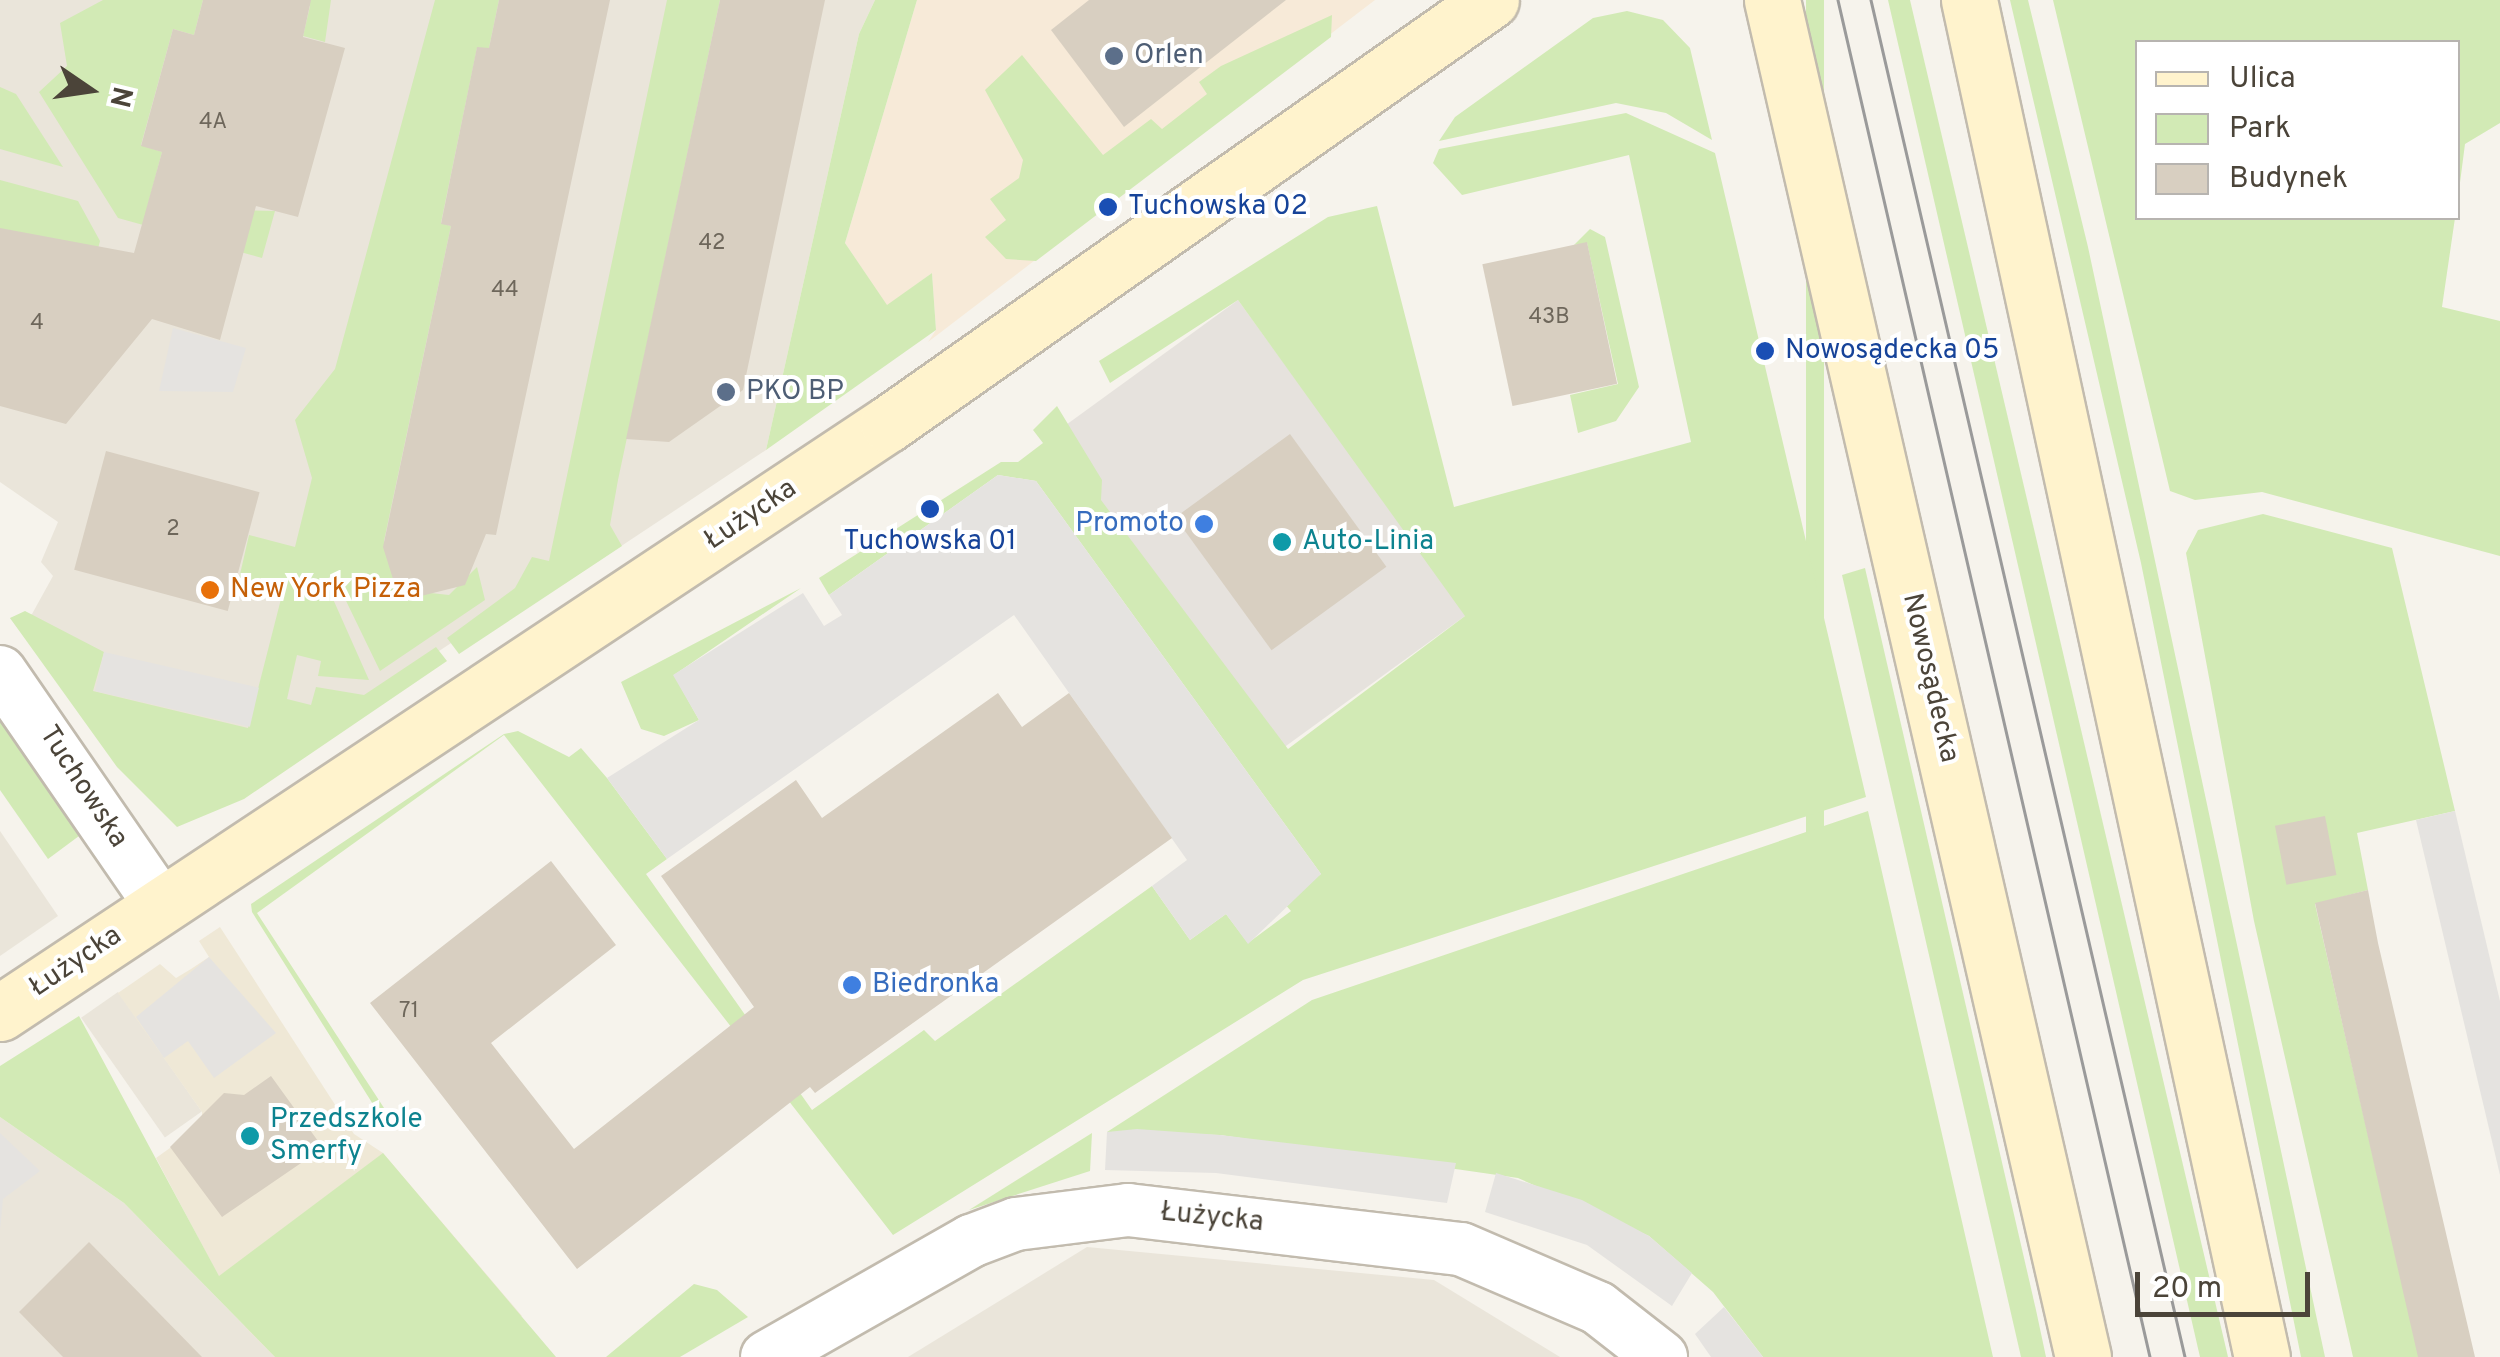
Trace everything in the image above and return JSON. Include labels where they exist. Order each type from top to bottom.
[{"type":"main road","name":"Łużycka","points":[[0,1013],[888,424],[1492,0]]},
{"type":"main road","points":[[1735,0],[1786,60]]},
{"type":"main road","name":"Nowosądecka","points":[[1772,0],[2083,1357]]},
{"type":"main road","points":[[1969,0],[2262,1357]]},
{"type":"street","name":"Tuchowska","points":[[0,672],[161,905]]},
{"type":"street","name":"Łużycka","points":[[768,1357],[971,1241],[1016,1224],[1128,1210],[1461,1249],[1598,1308],[1661,1357]]},
{"type":"shaded area","points":[[0,0],[875,0],[859,34],[766,450],[564,584],[557,573],[267,765],[95,731],[10,618],[32,614],[53,576],[41,562],[58,522],[0,482]]},
{"type":"shaded area","points":[[917,0],[1375,0],[928,342],[936,330],[932,273],[887,306],[845,243]]},
{"type":"shaded area","points":[[1238,300],[1467,615],[1277,752],[1049,438]]},
{"type":"shaded area","points":[[173,328],[246,348],[233,392],[159,391]]},
{"type":"shaded area","points":[[998,475],[1036,481],[1321,874],[1248,944],[1226,914],[1190,940],[1152,886],[1187,860],[1014,615],[667,859],[607,778],[699,720],[673,675],[803,593],[824,626],[842,615],[829,595]]},
{"type":"shaded area","points":[[104,652],[259,688],[250,727],[95,691]]},
{"type":"shaded area","points":[[2455,811],[2500,1001],[2500,1175],[2416,820]]},
{"type":"shaded area","points":[[0,831],[58,916],[0,956]]},
{"type":"shaded area","points":[[220,927],[354,1134],[383,1153],[522,1316],[275,1357],[246,1328],[156,1158],[202,1125],[202,1112],[118,993],[160,964],[176,978],[191,969],[209,957],[199,941]]},
{"type":"shaded area","points":[[209,957],[276,1033],[214,1078],[188,1041],[164,1058],[136,1017]]},
{"type":"shaded area","points":[[118,992],[202,1112],[165,1137],[81,1018]]},
{"type":"shaded area","points":[[0,1117],[124,1203],[275,1357],[0,1357]]},
{"type":"shaded area","points":[[1137,1129],[1456,1163],[1447,1203],[1216,1173],[1105,1170],[1107,1132]]},
{"type":"shaded area","points":[[0,1133],[40,1171],[3,1199],[0,1230]]},
{"type":"shaded area","points":[[1496,1173],[1582,1200],[1649,1236],[1692,1273],[1672,1306],[1587,1245],[1485,1212]]},
{"type":"shaded area","points":[[1087,1247],[1434,1280],[1560,1357],[908,1357]]},
{"type":"shaded area","points":[[1724,1307],[1763,1357],[1711,1357],[1695,1334]]},
{"type":"green space","points":[[103,0],[203,0],[194,35],[173,29],[141,145],[162,152],[147,208],[275,211],[262,258],[118,218],[39,92],[67,66],[60,23]]},
{"type":"green space","points":[[289,0],[331,0],[325,42],[303,36],[310,6]]},
{"type":"green space","points":[[435,0],[499,0],[489,48],[477,48],[441,223],[451,226],[384,541],[403,590],[449,595],[477,567],[485,600],[380,671],[333,574],[325,581],[369,680],[318,676],[321,661],[297,655],[287,699],[311,705],[316,687],[364,695],[436,647],[447,661],[244,799],[177,827],[117,767],[10,618],[25,611],[104,652],[93,691],[248,728],[282,595],[238,583],[249,535],[295,547],[312,478],[295,420],[335,369]]},
{"type":"green space","points":[[667,0],[720,0],[618,480],[610,525],[622,546],[459,654],[447,638],[515,588],[532,557],[549,561]]},
{"type":"green space","points":[[875,0],[917,0],[845,243],[887,305],[932,273],[936,330],[766,450],[859,34]]},
{"type":"green space","points":[[1806,0],[1824,0],[1824,1357],[1806,1357]]},
{"type":"green space","points":[[1888,0],[1910,0],[2228,1357],[2200,1357]]},
{"type":"green space","points":[[2010,0],[2028,0],[2088,247],[2325,1357],[2301,1357],[2141,563]]},
{"type":"green space","points":[[2053,0],[2500,0],[2500,123],[2465,144],[2460,183],[2460,40],[2135,40],[2135,220],[2455,220],[2442,307],[2500,321],[2500,556],[2262,492],[2195,500],[2170,491]]},
{"type":"green space","points":[[1627,11],[1663,20],[1690,48],[1712,140],[1666,113],[1616,103],[1439,141],[1455,117],[1593,18]]},
{"type":"green space","points":[[1332,15],[1331,37],[1036,261],[1006,259],[985,237],[1006,220],[990,199],[1019,178],[1023,160],[985,90],[1022,55],[1103,155],[1151,119],[1162,129],[1207,94],[1199,82],[1221,66]]},
{"type":"green space","points":[[0,87],[16,94],[63,167],[0,149]]},
{"type":"green space","points":[[1626,113],[1715,153],[1866,797],[1303,980],[893,1235],[504,735],[257,913],[386,1111],[376,1109],[252,912],[251,904],[504,734],[518,731],[569,757],[581,748],[607,778],[667,859],[646,874],[812,1110],[924,1030],[935,1041],[1152,886],[1190,940],[1226,914],[1248,943],[1291,911],[1283,902],[1321,874],[1036,481],[998,475],[829,595],[819,578],[1001,462],[1018,462],[1043,443],[1033,430],[1057,406],[1102,480],[1101,500],[1288,749],[1465,616],[1238,300],[1110,383],[1099,361],[1328,217],[1377,206],[1454,507],[1691,442],[1629,155],[1462,195],[1433,163],[1439,149]]},
{"type":"green space","points":[[0,180],[78,201],[100,241],[54,415],[0,228]]},
{"type":"green space","points":[[1590,229],[1605,237],[1639,387],[1616,421],[1578,433],[1570,395],[1618,384],[1587,243],[1574,245]]},
{"type":"green space","points":[[2263,514],[2392,548],[2455,811],[2357,833],[2368,890],[2315,904],[2419,1357],[2353,1357],[2254,921],[2186,553],[2198,530]]},
{"type":"green space","points":[[1865,568],[2046,1357],[2021,1357],[1842,575]]},
{"type":"green space","points":[[801,588],[674,675],[699,720],[664,736],[641,729],[621,682]]},
{"type":"green space","points":[[0,721],[79,836],[48,859],[0,790]]},
{"type":"green space","points":[[1868,811],[1993,1357],[1763,1357],[1713,1292],[1649,1236],[1518,1178],[1220,1135],[1107,1132],[1312,1000]]},
{"type":"green space","points":[[79,1016],[219,1276],[383,1153],[556,1357],[275,1357],[124,1203],[0,1117],[0,1066]]},
{"type":"green space","points":[[1092,1133],[1090,1171],[969,1210]]},
{"type":"green space","points":[[694,1284],[717,1290],[748,1317],[680,1357],[606,1357]]},
{"type":"building","points":[[203,0],[311,0],[303,37],[345,48],[298,217],[256,206],[220,340],[152,319],[66,424],[0,406],[0,228],[134,253],[162,152],[141,146],[173,29],[194,35]]},
{"type":"building","points":[[499,0],[610,0],[496,535],[486,534],[465,585],[417,597],[393,579],[383,547],[451,226],[441,224],[477,47],[489,48]]},
{"type":"building","points":[[720,0],[825,0],[743,390],[669,442],[626,439]]},
{"type":"building","points":[[1089,0],[1286,0],[1124,127],[1051,30]]},
{"type":"building","points":[[1587,242],[1617,384],[1512,406],[1482,264]]},
{"type":"building","name":"Auto-Linia","points":[[1290,434],[1386,567],[1272,650],[1175,517]]},
{"type":"building","points":[[106,451],[260,492],[228,611],[74,570]]},
{"type":"building","name":"Biedronka","points":[[998,693],[1022,727],[1069,693],[1172,838],[815,1093],[810,1087],[577,1269],[370,1003],[551,861],[616,945],[491,1043],[574,1149],[754,1007],[661,876],[796,780],[822,818]]},
{"type":"building","points":[[2325,816],[2336,875],[2286,885],[2275,826]]},
{"type":"building","points":[[2368,890],[2475,1357],[2418,1357],[2315,903]]},
{"type":"building","name":"Przedszkole Smerfy","points":[[271,1076],[323,1148],[222,1217],[170,1147],[224,1093],[244,1095]]},
{"type":"building","points":[[89,1242],[202,1357],[63,1357],[19,1312]]},
{"type":"tram line","points":[[1838,0],[2150,1357]]},
{"type":"tram line","points":[[1871,0],[2185,1357]]},
{"type":"place","name":"Orlen","points":[[1114,56]]},
{"type":"place","name":"Tuchowska 02","points":[[1108,207]]},
{"type":"place","name":"Nowosądecka 05","points":[[1765,351]]},
{"type":"place","name":"PKO BP","points":[[726,392]]},
{"type":"place","name":"Tuchowska 01","points":[[930,509]]},
{"type":"place","name":"Promoto","points":[[1204,524]]},
{"type":"place","name":"Auto-Linia","points":[[1282,542]]},
{"type":"place","name":"New York Pizza","points":[[210,590]]},
{"type":"place","name":"Biedronka","points":[[852,985]]},
{"type":"place","name":"Przedszkole Smerfy","points":[[250,1136]]}]
